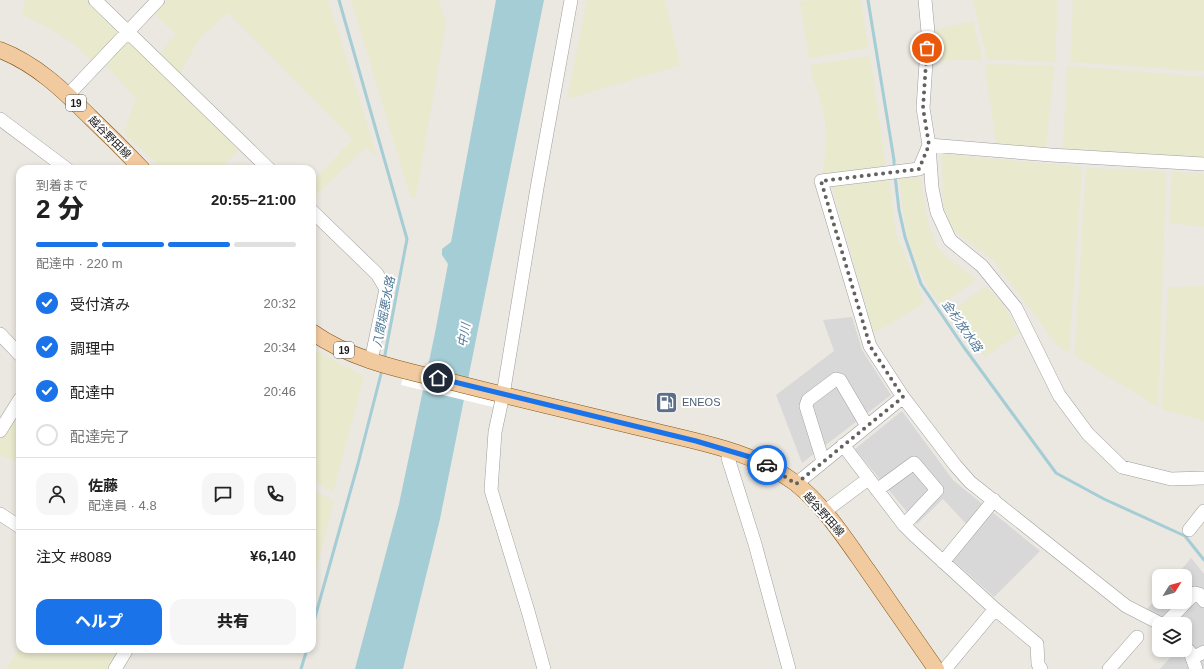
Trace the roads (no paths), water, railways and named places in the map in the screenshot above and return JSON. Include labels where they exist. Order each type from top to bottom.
[{"type":"main road","name":"越谷野田線","points":[[0,50],[24,61],[43,74],[68,95],[138,165]]},
{"type":"main road","name":"越谷野田線","points":[[316,338],[375,362],[729,450],[750,457],[780,472],[796,484],[824,512],[844,537],[936,669]]},
{"type":"street","points":[[95,0],[263,165]]},
{"type":"street","points":[[68,95],[158,0]]},
{"type":"street","points":[[544,669],[491,490],[495,432],[500,394],[571,0]]},
{"type":"street","points":[[925,0],[928,32],[923,108],[929,145],[932,188],[937,212],[950,240],[982,266],[1016,308],[1059,395],[1088,434],[1122,467],[1171,479],[1204,478]]},
{"type":"street","points":[[0,119],[61,165]]},
{"type":"street","points":[[929,145],[1051,155],[1204,164]]},
{"type":"street","points":[[929,145],[919,169],[821,181],[870,346],[903,397],[955,465],[970,482],[1126,606],[1152,619]]},
{"type":"street","points":[[316,215],[376,274],[386,289],[375,362]]},
{"type":"street","points":[[0,334],[16,351]]},
{"type":"street","points":[[823,461],[806,406],[808,400],[836,379],[840,380],[867,426]]},
{"type":"street","points":[[796,484],[903,397]]},
{"type":"street","points":[[0,431],[16,405]]},
{"type":"street","points":[[843,445],[904,525],[995,609],[1037,644],[1038,664],[1041,669]]},
{"type":"street","points":[[729,450],[728,458],[755,544],[789,669]]},
{"type":"street","points":[[877,490],[914,463],[937,490],[904,525]]},
{"type":"street","points":[[824,512],[868,479]]},
{"type":"street","points":[[943,562],[994,500]]},
{"type":"street","points":[[1189,530],[1204,511]]},
{"type":"street","points":[[0,514],[16,524]]},
{"type":"street","points":[[1172,617],[1195,593],[1199,594],[1204,601]]},
{"type":"street","points":[[945,669],[995,609]]},
{"type":"street","points":[[1109,669],[1137,637]]},
{"type":"street","points":[[1191,658],[1204,652]]},
{"type":"street","points":[[115,669],[125,653]]},
{"type":"water","name":"中川","points":[[496,0],[544,0],[440,519],[403,669],[355,669],[399,504],[448,264],[442,255],[442,249],[451,242]]},
{"type":"waterway","name":"八間堀悪水路","points":[[339,0],[407,239],[384,360]]},
{"type":"waterway","name":"金杉放水路","points":[[868,0],[894,160],[894,168]]},
{"type":"waterway","name":"金杉放水路","points":[[895,176],[899,210],[905,237],[921,284],[963,346],[1056,473],[1104,499],[1185,536],[1204,560]]},
{"type":"waterway","name":"八間堀悪水路","points":[[316,614],[358,464],[382,370]]},
{"type":"waterway","name":"八間堀悪水路","points":[[301,669],[306,653]]},
{"type":"place","name":"ENEOS","points":[[667,402]]}]
